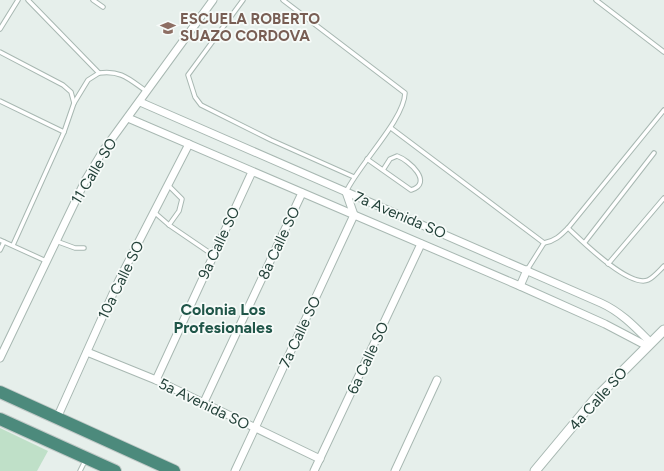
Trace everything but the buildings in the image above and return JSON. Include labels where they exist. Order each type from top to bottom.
[{"type":"highway","points":[[0,392],[174,471]]},
{"type":"highway","points":[[0,419],[115,471]]},
{"type":"street","name":"11 Calle SO","points":[[0,358],[86,179],[103,151],[214,0]]},
{"type":"street","name":"7a Avenida SO","points":[[140,102],[615,309],[649,344]]},
{"type":"street","name":"7a Avenida SO","points":[[128,118],[520,286],[649,344]]},
{"type":"street","name":"10a Calle SO","points":[[56,418],[119,280],[189,144]]},
{"type":"street","name":"9a Calle SO","points":[[156,380],[252,172]]},
{"type":"street","points":[[346,192],[354,215]]},
{"type":"street","name":"8a Calle SO","points":[[204,402],[302,193]]},
{"type":"street","name":"7a Calle SO","points":[[235,471],[354,215]]},
{"type":"street","name":"6a Calle SO","points":[[314,471],[421,244]]},
{"type":"street","points":[[520,286],[527,270]]},
{"type":"street","name":"4a Calle SO","points":[[538,470],[595,399],[664,330]]},
{"type":"street","name":"5a Avenida SO","points":[[87,352],[156,380],[204,402],[320,459]]},
{"type":"street","points":[[395,471],[438,380]]},
{"type":"lane","points":[[0,29],[18,0]]},
{"type":"lane","points":[[28,0],[99,73]]},
{"type":"lane","points":[[93,0],[103,7]]},
{"type":"lane","points":[[243,0],[188,75],[195,97],[201,105],[271,140],[354,177]]},
{"type":"lane","points":[[283,0],[405,93],[403,103],[390,128],[354,177],[346,192]]},
{"type":"lane","points":[[596,0],[664,52]]},
{"type":"lane","points":[[0,52],[63,85],[71,92],[74,103]]},
{"type":"lane","points":[[13,246],[64,132],[74,103],[88,80],[99,73],[110,72],[121,74],[147,92]]},
{"type":"lane","points":[[0,101],[64,132]]},
{"type":"lane","points":[[390,128],[544,243],[552,242],[568,228],[664,110]]},
{"type":"lane","points":[[584,242],[654,153]]},
{"type":"lane","points":[[367,159],[410,190],[415,189],[419,184],[420,177],[417,169],[397,156],[390,159],[383,170]]},
{"type":"lane","points":[[168,185],[182,199],[179,211],[169,226]]},
{"type":"lane","points":[[608,264],[664,198]]},
{"type":"lane","points":[[154,212],[169,226],[213,255]]},
{"type":"lane","points":[[568,228],[608,264],[637,282],[648,280],[664,266]]},
{"type":"lane","points":[[56,240],[75,248],[84,248]]},
{"type":"lane","points":[[0,250],[2,241],[46,260]]},
{"type":"lane","points":[[527,270],[544,243]]},
{"type":"lane","points":[[80,471],[86,458]]},
{"type":"green space","points":[[0,428],[48,451],[37,471],[0,471]]},
{"type":"place","name":"ESCUELA ROBERTO SUAZO CORDOVA","points":[[168,28]]},
{"type":"district","name":"Colonia Los Profesionales","points":[[223,318]]}]
